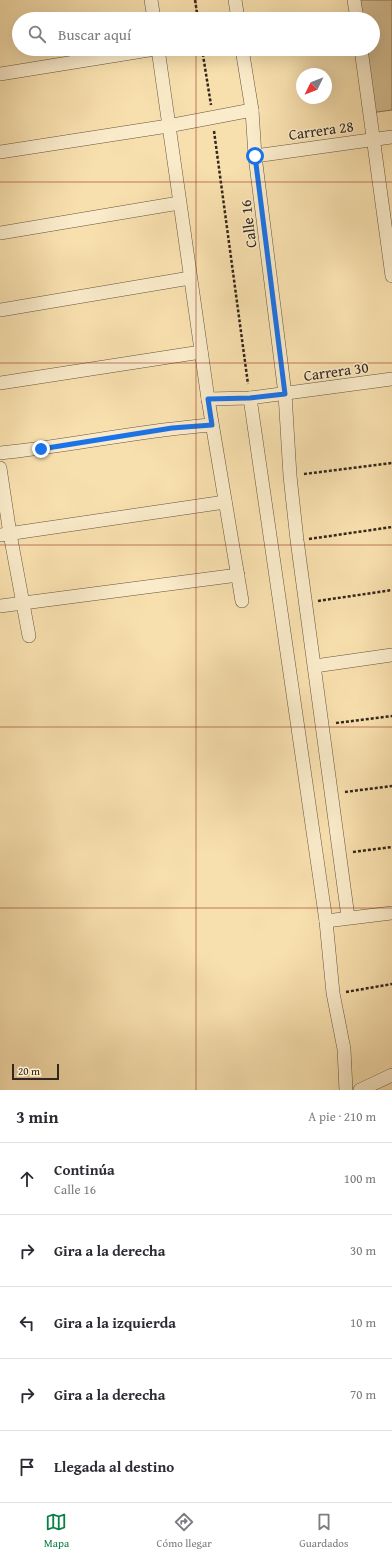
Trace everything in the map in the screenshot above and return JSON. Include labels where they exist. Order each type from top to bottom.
[{"type":"street","points":[[151,0],[153,12]]},
{"type":"street","points":[[235,0],[237,12]]},
{"type":"street","points":[[354,0],[356,12]]},
{"type":"street","points":[[0,74],[112,56]]},
{"type":"street","points":[[157,56],[212,425],[242,601]]},
{"type":"street","name":"Calle 16","points":[[243,56],[252,110],[255,156],[285,394],[290,476],[297,540],[348,917]]},
{"type":"street","points":[[362,56],[392,268]]},
{"type":"street","points":[[0,152],[168,126],[252,110]]},
{"type":"street","name":"Carrera 28","points":[[255,156],[392,137]]},
{"type":"street","points":[[0,233],[179,203]]},
{"type":"street","points":[[0,310],[190,278]]},
{"type":"street","points":[[0,383],[201,352]]},
{"type":"street","name":"Carrera 30","points":[[208,399],[250,398],[392,379]]},
{"type":"street","points":[[250,398],[326,921],[333,994],[344,1049],[346,1090]]},
{"type":"street","points":[[0,453],[41,449],[172,428],[212,425]]},
{"type":"street","points":[[0,468],[5,534],[29,636]]},
{"type":"street","points":[[5,534],[225,502]]},
{"type":"street","points":[[0,606],[238,575]]},
{"type":"street","points":[[315,666],[392,655]]},
{"type":"street","points":[[326,921],[348,917],[392,913]]},
{"type":"street","points":[[360,1090],[392,1075]]},
{"type":"path","points":[[195,0],[197,12]]},
{"type":"path","points":[[203,56],[250,398]]},
{"type":"path","points":[[290,476],[392,462]]},
{"type":"path","points":[[297,540],[392,527]]},
{"type":"path","points":[[306,603],[392,590]]},
{"type":"path","points":[[323,725],[392,716]]},
{"type":"path","points":[[331,794],[392,786]]},
{"type":"path","points":[[339,854],[392,847]]},
{"type":"path","points":[[333,994],[392,984]]},
{"type":"shaded area","points":[[354,0],[392,0],[392,110],[370,113],[362,56],[380,56],[380,12],[356,12]]},
{"type":"route","points":[[41,449],[172,428],[212,425],[208,399],[250,398],[285,394],[255,156]]}]
